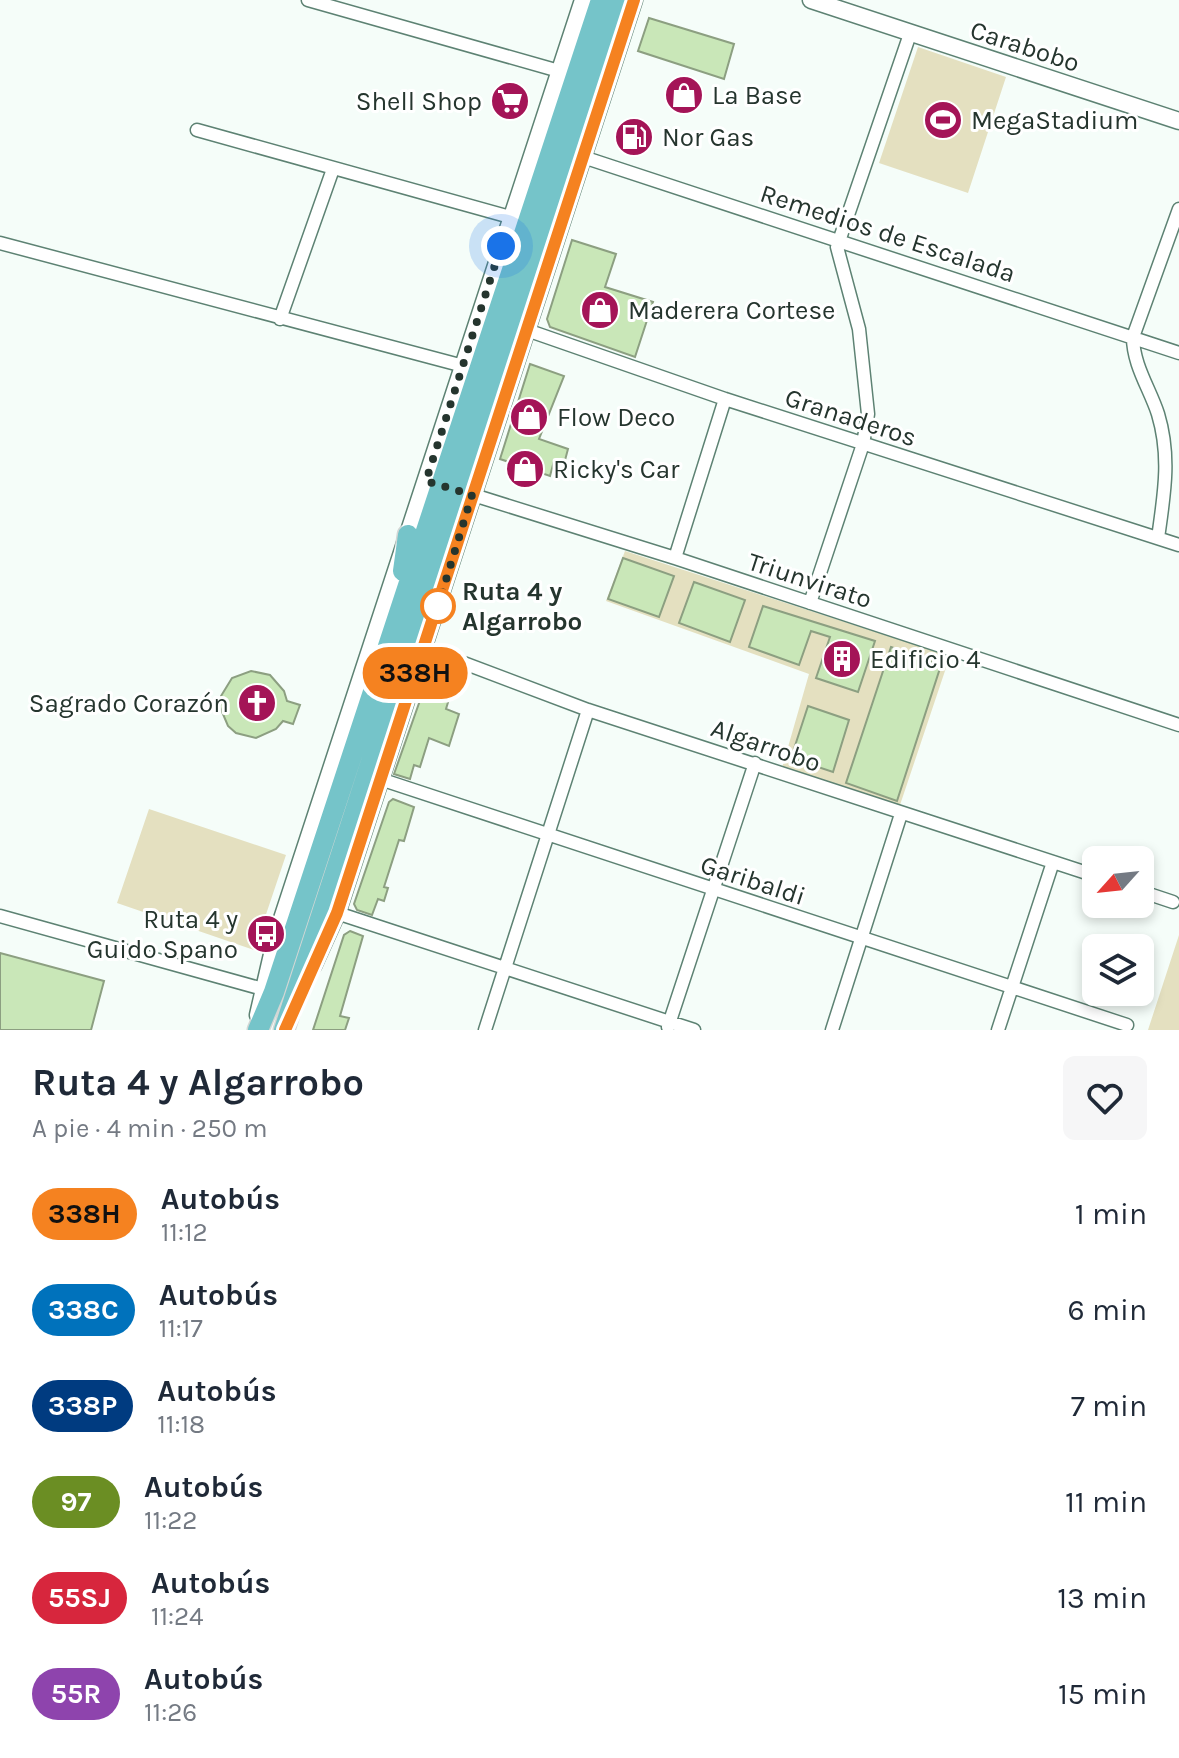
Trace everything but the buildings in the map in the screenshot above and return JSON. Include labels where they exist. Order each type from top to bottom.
[{"type":"main road","points":[[284,1030],[373,776],[449,488],[601,0]]},
{"type":"main road","points":[[449,488],[471,368],[518,327],[527,275],[576,154],[618,0]]},
{"type":"main road","points":[[257,1030],[268,990],[409,639],[408,535]]},
{"type":"street","points":[[308,0],[559,71]]},
{"type":"street","points":[[0,243],[471,368],[510,217],[583,0]]},
{"type":"street","points":[[0,916],[268,990],[408,535],[449,488],[518,327],[576,154],[634,0]]},
{"type":"street","name":"Carabobo","points":[[811,0],[1179,121]]},
{"type":"street","points":[[810,603],[863,444],[867,394],[859,329],[841,265],[839,239],[910,34]]},
{"type":"street","points":[[197,130],[510,217]]},
{"type":"street","name":"Remedios de Escalada","points":[[576,154],[1179,353]]},
{"type":"street","points":[[280,319],[333,169]]},
{"type":"street","points":[[1158,538],[1168,462],[1157,412],[1136,359],[1133,337],[1179,209]]},
{"type":"street","name":"Granaderos","points":[[518,327],[725,399],[1179,545]]},
{"type":"street","points":[[675,558],[725,399]]},
{"type":"street","name":"Triunvirato","points":[[449,488],[675,558],[1179,725]]},
{"type":"street","name":"Algarrobo","points":[[409,639],[588,710],[1082,871]]},
{"type":"street","points":[[485,1030],[588,710]]},
{"type":"street","points":[[668,1026],[755,763]]},
{"type":"street","points":[[284,1030],[337,913],[373,776]]},
{"type":"street","name":"Garibaldi","points":[[373,776],[713,891],[1127,1025]]},
{"type":"street","points":[[832,1030],[901,814]]},
{"type":"street","points":[[998,1030],[1053,862]]},
{"type":"street","points":[[1154,896],[1173,902]]},
{"type":"street","points":[[337,913],[668,1026],[694,1030]]},
{"type":"shaded area","name":"MegaStadium","points":[[918,47],[1006,77],[968,193],[879,163]]},
{"type":"shaded area","points":[[625,551],[950,656],[900,805],[782,768],[809,674],[606,601]]},
{"type":"shaded area","points":[[149,809],[286,855],[254,950],[117,903]]},
{"type":"shaded area","points":[[1179,935],[1179,1030],[1148,1030]]},
{"type":"bus line","name":"338H","points":[[285,1030],[337,913],[634,0]]},
{"type":"place","name":"La Base","points":[[684,95]]},
{"type":"place","name":"Shell Shop","points":[[510,101]]},
{"type":"place","name":"MegaStadium","points":[[943,120]]},
{"type":"place","name":"Nor Gas","points":[[634,137]]},
{"type":"place","name":"Maderera Cortese","points":[[600,310]]},
{"type":"place","name":"Flow Deco","points":[[529,417]]},
{"type":"place","name":"Ricky's Car","points":[[525,469]]},
{"type":"place","name":"Ruta 4 y Algarrobo","points":[[438,606]]},
{"type":"place","name":"Edificio 4","points":[[842,659]]},
{"type":"place","name":"Sagrado Corazón","points":[[257,703]]},
{"type":"place","name":"Ruta 4 y Guido Spano","points":[[266,934]]},
{"type":"route","points":[[438,606],[472,495],[426,481],[501,246]]}]
